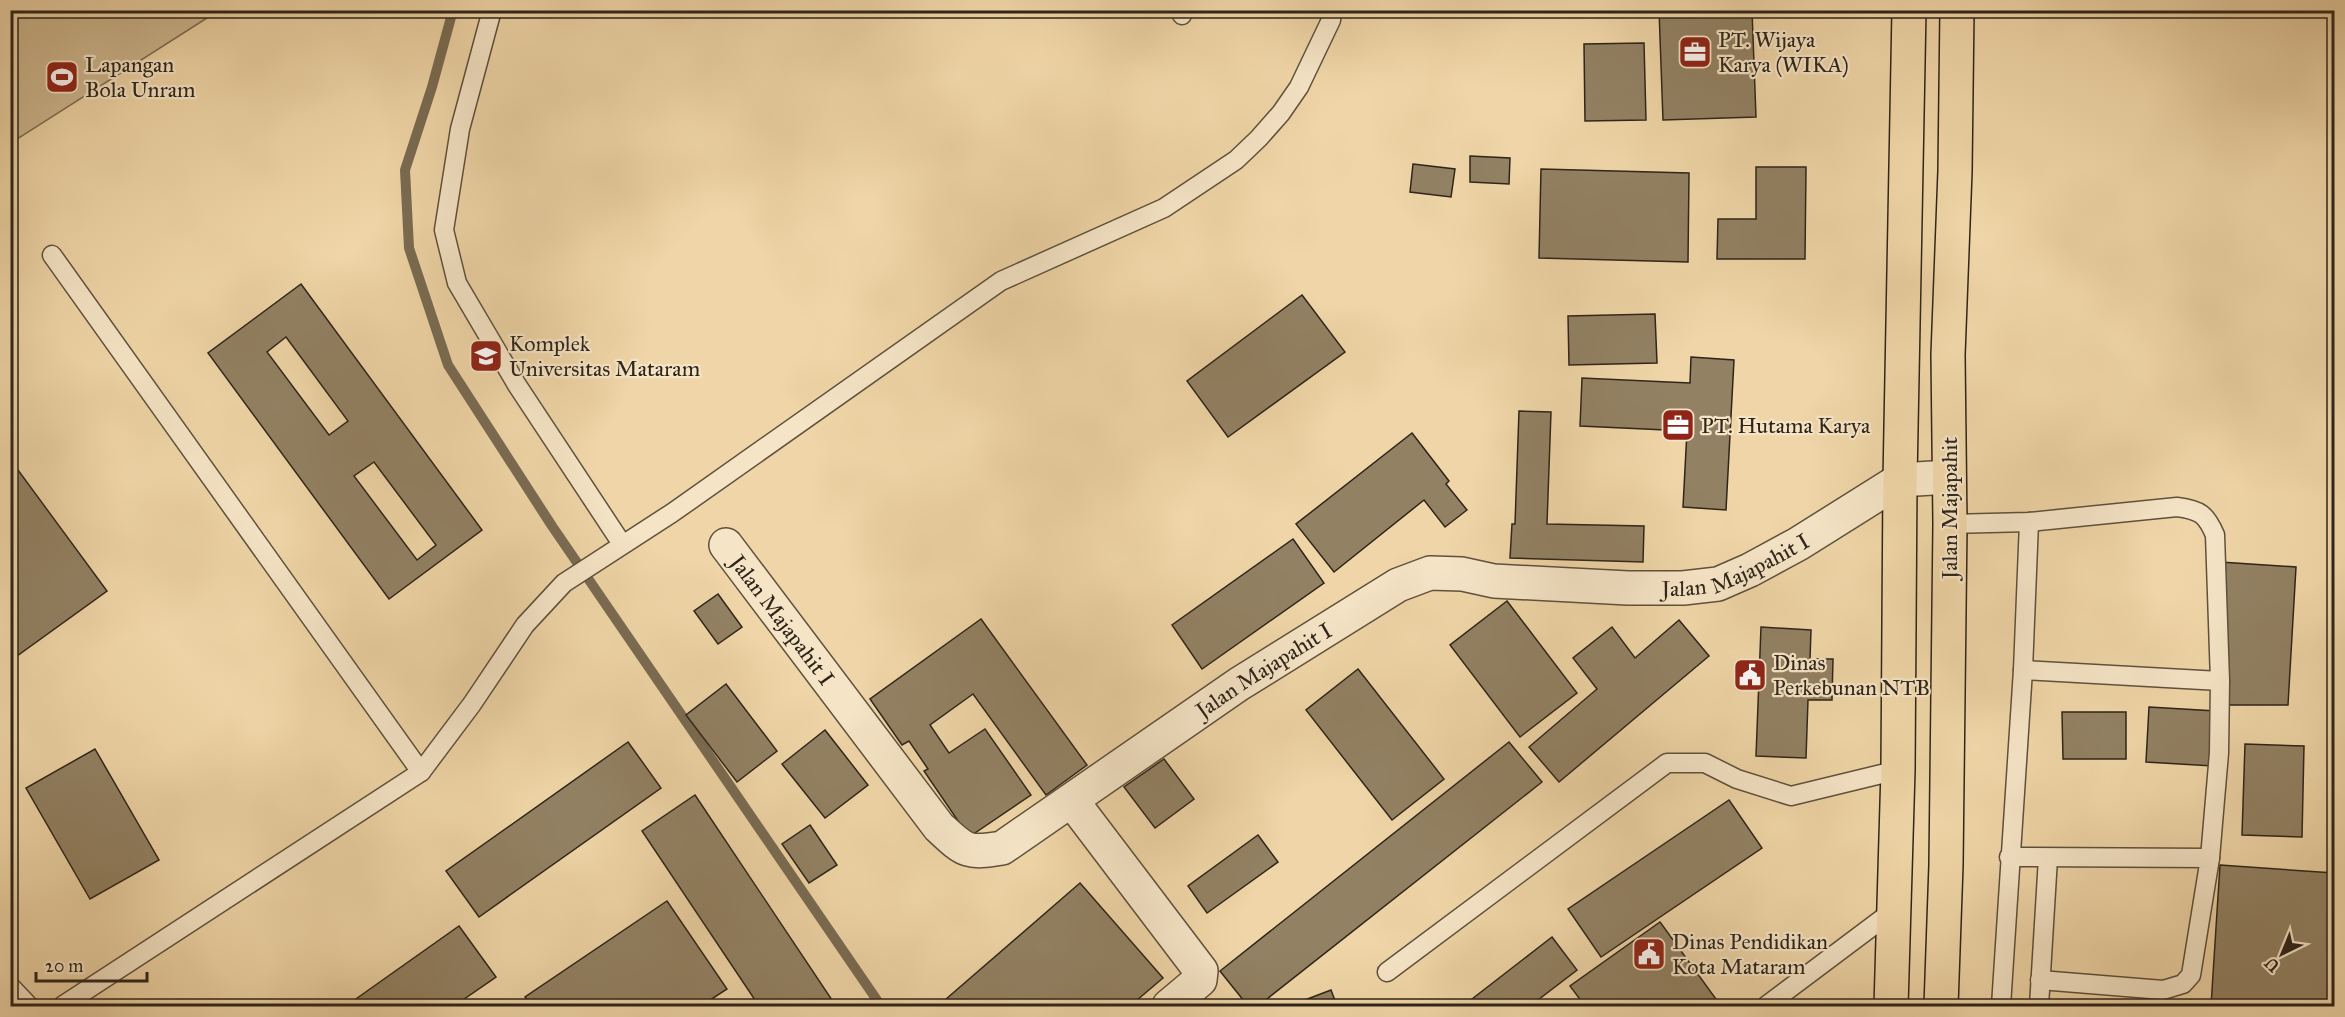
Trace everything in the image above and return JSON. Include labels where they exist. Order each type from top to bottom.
[{"type":"main road","points":[[1891,1006],[1898,770],[1900,480],[1909,10]]},
{"type":"main road","name":"Jalan Majapahit","points":[[1941,1006],[1946,865],[1950,524],[1948,355],[1955,171],[1957,10]]},
{"type":"street","name":"Jalan Majapahit I","points":[[726,546],[939,828],[959,846],[976,852],[1002,848],[1239,684],[1398,585],[1430,573],[1462,574],[1494,581],[1628,588],[1683,588],[1718,584],[1798,544],[1900,480],[1949,477]]},
{"type":"street","points":[[1072,801],[1201,971],[1200,980],[1169,1006]]},
{"type":"lane","points":[[492,10],[460,129],[444,230],[457,283],[517,385],[622,544]]},
{"type":"lane","points":[[62,1006],[420,772],[472,704],[525,625],[564,583],[672,513],[1001,281],[1164,208],[1236,160],[1274,122],[1299,87],[1331,20],[1332,10]]},
{"type":"lane","points":[[52,255],[420,772]]},
{"type":"lane","points":[[1950,524],[2029,522],[2177,507],[2194,509],[2208,519],[2215,535],[2220,681],[2219,753],[2210,858],[2190,975],[2183,984],[2163,990],[2040,980]]},
{"type":"lane","points":[[2001,1006],[2023,670],[2029,522]]},
{"type":"lane","points":[[2023,670],[2220,681]]},
{"type":"lane","points":[[1387,972],[1667,763],[1705,763],[1737,779],[1791,796],[1898,770]]},
{"type":"lane","points":[[2009,857],[2210,858]]},
{"type":"lane","points":[[2039,1006],[2048,858]]},
{"type":"lane","points":[[1766,1006],[1894,910]]},
{"type":"lane","points":[[10,986],[29,1006]]},
{"type":"shaded area","name":"Lapangan Bola Unram","points":[[11,10],[218,10],[218,11],[11,143]]},
{"type":"building","points":[[1659,10],[1752,10],[1756,117],[1663,120]]},
{"type":"building","points":[[1644,43],[1646,120],[1585,121],[1584,44]]},
{"type":"building","points":[[1470,156],[1510,158],[1509,184],[1470,182]]},
{"type":"building","points":[[1413,164],[1455,169],[1451,197],[1410,192]]},
{"type":"building","points":[[1756,167],[1806,167],[1805,259],[1717,259],[1718,219],[1756,219]]},
{"type":"building","points":[[1541,169],[1689,173],[1688,262],[1539,258]]},
{"type":"building","points":[[301,284],[482,530],[389,599],[208,353]],"holes":[[[286,337],[348,421],[329,435],[267,352]],[[374,462],[436,545],[417,560],[354,476]]]},
{"type":"building","points":[[1302,295],[1345,352],[1228,437],[1187,381]]},
{"type":"building","points":[[1655,314],[1657,363],[1569,365],[1568,316]]},
{"type":"building","points":[[1691,357],[1734,360],[1726,510],[1683,507],[1687,431],[1580,426],[1582,378],[1690,383]]},
{"type":"building","points":[[1519,411],[1551,412],[1547,524],[1644,526],[1643,562],[1510,558],[1512,524],[1515,524]]},
{"type":"building","points":[[1412,433],[1449,481],[1446,484],[1467,510],[1445,527],[1424,500],[1334,572],[1296,524]]},
{"type":"building","points":[[15,466],[107,591],[10,661],[10,469]]},
{"type":"building","points":[[1293,539],[1324,583],[1202,669],[1172,625]]},
{"type":"building","points":[[2220,562],[2296,567],[2288,705],[2225,705]]},
{"type":"building","points":[[718,594],[742,627],[718,644],[694,611]]},
{"type":"building","points":[[1507,601],[1577,693],[1520,737],[1450,645]]},
{"type":"building","points":[[981,619],[1087,765],[1046,795],[973,694],[930,725],[949,753],[985,729],[1031,795],[969,837],[924,771],[928,769],[909,741],[902,745],[870,699]]},
{"type":"building","points":[[1679,620],[1709,656],[1559,782],[1529,747],[1597,689],[1573,658],[1612,627],[1635,658]]},
{"type":"building","points":[[1761,627],[1811,630],[1810,659],[1833,659],[1832,700],[1808,700],[1806,758],[1756,756]]},
{"type":"building","points":[[1358,669],[1444,779],[1392,820],[1306,710]]},
{"type":"building","points":[[726,684],[777,751],[737,782],[686,715]]},
{"type":"building","points":[[2149,707],[2216,711],[2213,766],[2146,762]]},
{"type":"building","points":[[2062,712],[2126,712],[2126,759],[2063,759]]},
{"type":"building","points":[[825,730],[868,785],[825,818],[782,764]]},
{"type":"building","points":[[628,742],[661,788],[479,917],[446,871]]},
{"type":"building","points":[[1509,742],[1542,782],[1258,1006],[1248,1006],[1220,971]]},
{"type":"building","points":[[2245,744],[2304,746],[2302,837],[2242,835]]},
{"type":"building","points":[[95,749],[159,860],[90,899],[26,788]]},
{"type":"building","points":[[1164,759],[1194,799],[1155,828],[1124,787]]},
{"type":"building","points":[[695,795],[836,1006],[759,1006],[642,831]]},
{"type":"building","points":[[1729,800],[1762,848],[1601,957],[1568,909]]},
{"type":"building","points":[[810,825],[837,865],[809,883],[782,844]]},
{"type":"building","points":[[1258,835],[1278,862],[1207,913],[1188,886]]},
{"type":"building","points":[[2220,865],[2334,873],[2332,1006],[2211,1006]]},
{"type":"building","points":[[1080,883],[1163,978],[1130,1006],[938,1006]]},
{"type":"building","points":[[667,901],[727,989],[701,1006],[532,1006],[525,997]]},
{"type":"building","name":"Dinas Pendidikan Kota Mataram","points":[[1660,922],[1721,1006],[1585,1006],[1570,986]]},
{"type":"building","points":[[459,926],[496,977],[454,1006],[346,1006]]},
{"type":"building","points":[[1552,937],[1577,970],[1530,1006],[1463,1006]]},
{"type":"building","points":[[1331,990],[1337,1006],[1289,1006]]},
{"type":"waterway","points":[[453,10],[432,87],[405,170],[409,248],[448,365],[552,526],[881,1006]]},
{"type":"place","name":"PT. Wijaya Karya (WIKA)","points":[[1695,52]]},
{"type":"place","name":"Lapangan Bola Unram","points":[[62,77]]},
{"type":"place","name":"Komplek Universitas Mataram","points":[[486,356]]},
{"type":"place","name":"PT. Hutama Karya","points":[[1678,425]]},
{"type":"place","name":"Dinas Perkebunan NTB","points":[[1750,675]]},
{"type":"place","name":"Dinas Pendidikan Kota Mataram","points":[[1649,954]]}]
